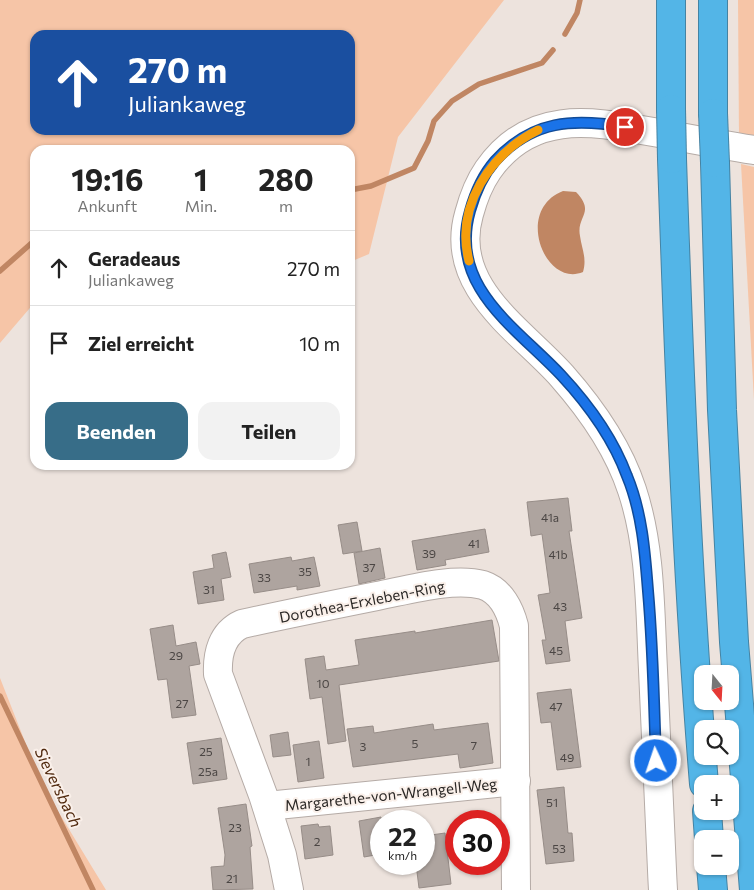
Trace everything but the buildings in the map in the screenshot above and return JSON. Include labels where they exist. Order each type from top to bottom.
[{"type":"highway","points":[[671,0],[672,159],[680,411],[693,647],[703,775]]},
{"type":"highway","points":[[713,0],[715,163],[722,410],[734,642],[754,890]]},
{"type":"highway","points":[[712,875],[713,890]]},
{"type":"street","points":[[663,890],[648,596],[645,555],[634,493],[621,460],[587,406],[560,374],[497,312],[483,294],[471,270],[465,234],[472,203],[484,176],[500,156],[521,139],[538,130],[564,123],[598,123],[752,150]]},
{"type":"street","name":"Dorothea-Erxleben-Ring","points":[[289,890],[267,806],[218,674],[219,653],[227,635],[242,624],[444,584],[484,586],[500,596],[510,613],[515,634],[516,890]]},
{"type":"street","name":"Margarethe-von-Wrangell-Weg","points":[[267,806],[516,781]]},
{"type":"shaded area","points":[[0,0],[504,0],[398,137],[369,254],[355,260],[355,145],[30,145],[30,308],[0,343]]},
{"type":"shaded area","points":[[738,0],[754,0],[754,142],[739,140]]},
{"type":"shaded area","points":[[741,164],[754,167],[754,400]]},
{"type":"shaded area","points":[[563,191],[576,192],[584,205],[585,210],[580,224],[584,258],[583,272],[569,274],[557,269],[547,258],[540,245],[538,229],[540,214],[548,201]]},
{"type":"shaded area","points":[[0,678],[42,785],[106,890],[0,890]]},
{"type":"waterway","name":"Sieversbach","points":[[565,34],[577,13],[580,0]]},
{"type":"waterway","name":"Sieversbach","points":[[355,189],[371,186],[414,168],[428,141],[434,121],[452,101],[479,84],[542,63],[553,50]]},
{"type":"waterway","name":"Sieversbach","points":[[0,271],[30,244]]},
{"type":"waterway","name":"Sieversbach","points":[[0,696],[93,890]]},
{"type":"slow traffic","points":[[469,261],[465,234],[467,219],[480,183],[488,169],[509,147],[538,130]]},
{"type":"route","points":[[625,127],[588,121],[551,125],[538,130],[509,147],[488,169],[480,183],[467,219],[465,234],[471,270],[483,294],[497,312],[560,374],[581,398],[604,430],[628,476],[639,515],[645,555],[651,632],[656,761]]}]
